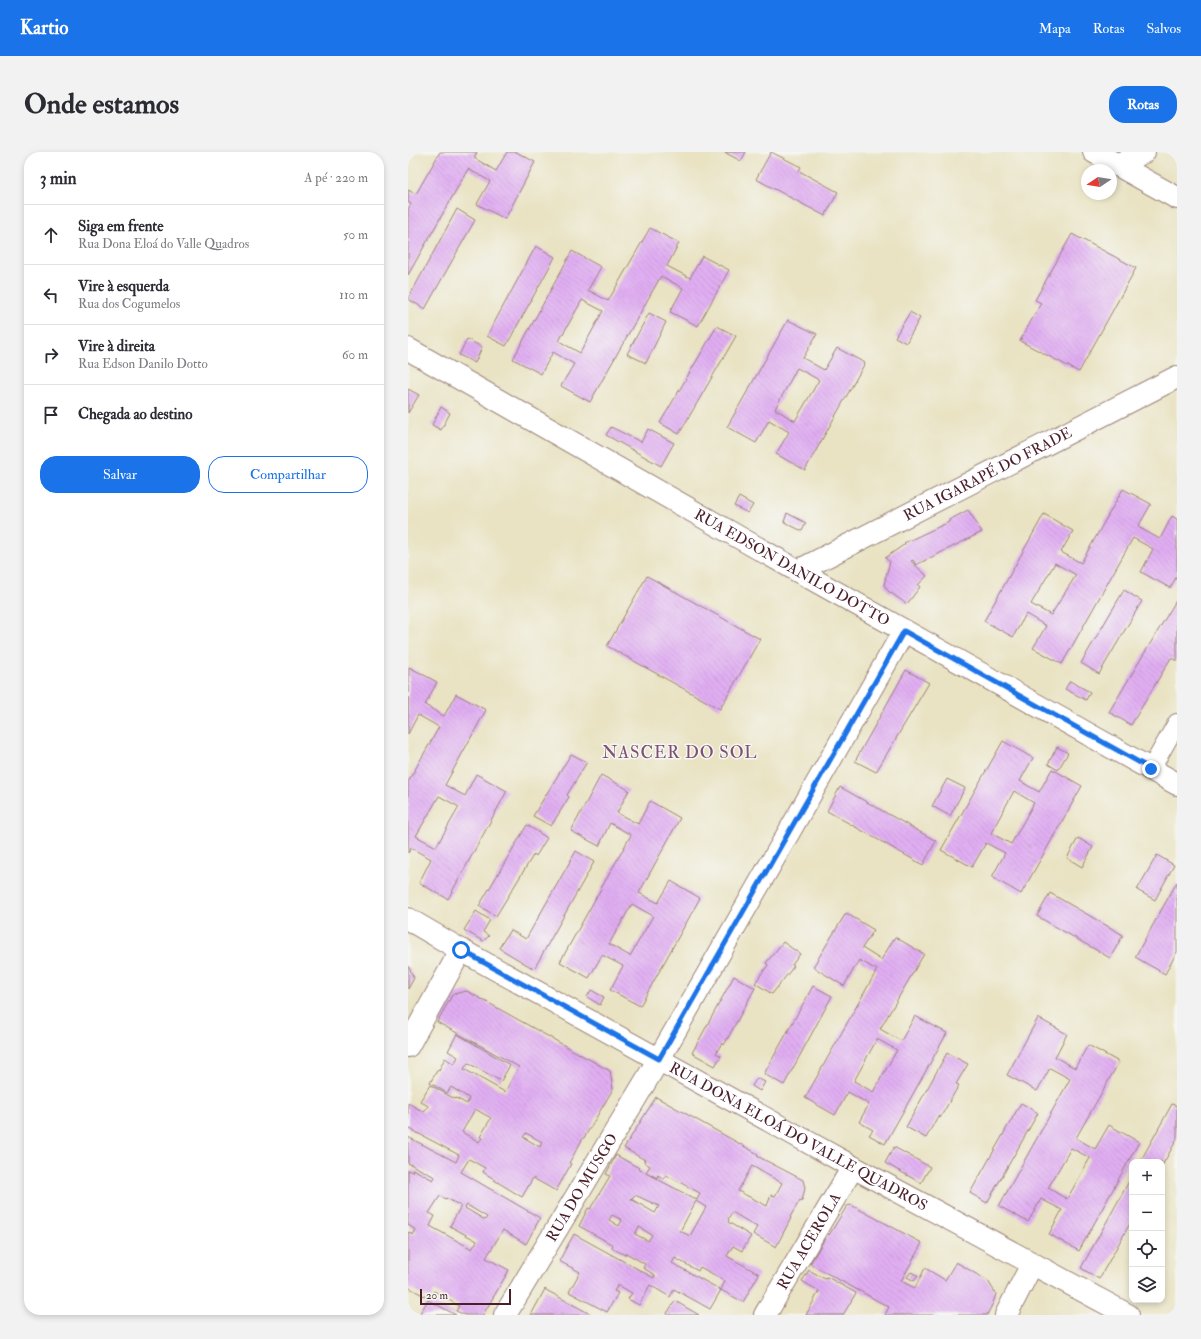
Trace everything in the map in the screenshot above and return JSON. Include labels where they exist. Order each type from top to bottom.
[{"type":"street","points":[[1094,152],[1177,198]]},
{"type":"street","points":[[1117,164],[1144,152]]},
{"type":"street","name":"RUA EDSON DANILO DOTTO","points":[[408,349],[904,631],[1177,784]]},
{"type":"street","name":"RUA IGARAPÉ DO FRADE","points":[[798,571],[1177,377]]},
{"type":"street","name":"RUA DO MUSGO","points":[[505,1315],[659,1059],[904,631]]},
{"type":"street","name":"RUA DONA ELOÁ DO VALLE QUADROS","points":[[408,919],[461,950],[853,1167],[1128,1315]]},
{"type":"street","points":[[408,1046],[461,950]]},
{"type":"street","name":"RUA ACEROLA","points":[[765,1315],[853,1167]]},
{"type":"street","points":[[1006,1315],[1032,1264]]},
{"type":"lane","points":[[1151,769],[1177,723]]},
{"type":"building","points":[[440,152],[477,152],[474,158],[496,171],[507,152],[516,152],[535,162],[505,219],[477,204],[490,181],[468,169],[408,275],[408,209],[411,204],[408,202],[408,190],[416,194]]},
{"type":"building","points":[[724,152],[746,152],[741,161]]},
{"type":"building","points":[[771,152],[801,167],[799,171],[838,192],[825,216],[756,179]]},
{"type":"building","points":[[457,209],[475,220],[425,309],[408,299]]},
{"type":"building","points":[[650,228],[679,243],[667,266],[690,278],[702,256],[729,270],[698,326],[670,312],[683,288],[661,276],[590,402],[561,386],[574,364],[553,352],[541,374],[513,359],[572,251],[601,267],[588,290],[608,301]],"holes":[[[582,300],[603,311],[580,353],[559,341]]]},
{"type":"building","points":[[1072,234],[1136,268],[1079,372],[1020,341],[1041,303],[1035,300]]},
{"type":"building","points":[[536,246],[555,257],[506,346],[487,336]]},
{"type":"building","points":[[910,312],[920,318],[906,343],[895,337]]},
{"type":"building","points":[[649,313],[666,322],[646,363],[627,354]]},
{"type":"building","points":[[788,320],[817,334],[803,358],[824,370],[837,348],[865,363],[805,470],[776,454],[789,432],[769,420],[756,443],[727,427]],"holes":[[[797,368],[819,380],[795,421],[775,409]]]},
{"type":"building","points":[[717,326],[736,336],[679,434],[660,423]]},
{"type":"building","points":[[467,339],[482,347],[475,363],[459,355]]},
{"type":"building","points":[[408,389],[419,395],[408,413]]},
{"type":"building","points":[[441,407],[450,413],[441,430],[432,425]]},
{"type":"building","points":[[611,427],[641,442],[648,429],[674,443],[661,466],[606,435]]},
{"type":"building","points":[[1123,489],[1151,504],[1138,527],[1160,539],[1172,516],[1177,519],[1177,576],[1170,588],[1141,572],[1153,549],[1133,538],[1062,664],[1033,648],[1046,626],[1026,614],[1013,637],[984,621],[1044,514],[1073,531],[1061,552],[1081,563]],"holes":[[[1055,563],[1076,575],[1051,615],[1031,604]]]},
{"type":"building","points":[[739,497],[753,505],[748,513],[734,506]]},
{"type":"building","points":[[968,510],[982,532],[916,565],[913,560],[911,561],[927,576],[918,585],[920,587],[907,604],[888,591],[884,585],[890,562],[885,558],[905,544],[904,543],[949,522],[949,520]]},
{"type":"building","points":[[787,513],[806,523],[802,531],[784,522]]},
{"type":"building","points":[[647,576],[760,639],[720,709],[607,646]]},
{"type":"building","points":[[1124,590],[1142,601],[1099,674],[1081,663]]},
{"type":"building","points":[[1177,599],[1177,661],[1171,658],[1131,725],[1109,712]]},
{"type":"building","points":[[409,667],[437,682],[425,705],[444,716],[456,694],[486,710],[445,785],[465,796],[476,774],[507,791],[448,899],[419,883],[431,859],[411,848],[408,853],[408,782],[439,727],[418,715],[408,734]],"holes":[[[439,796],[459,807],[436,847],[416,836]]]},
{"type":"building","points":[[906,670],[929,683],[876,772],[855,761]]},
{"type":"building","points":[[1070,681],[1090,692],[1086,700],[1065,689]]},
{"type":"building","points":[[1003,741],[1033,758],[1020,781],[1039,792],[1052,769],[1082,786],[1021,894],[992,877],[1005,853],[986,843],[972,867],[941,850]],"holes":[[[1014,791],[1034,803],[1011,844],[991,833]]]},
{"type":"building","points":[[1057,747],[1068,753],[1058,770],[1048,764]]},
{"type":"building","points":[[571,754],[587,762],[567,795],[569,797],[551,826],[533,816]]},
{"type":"building","points":[[601,775],[629,790],[617,813],[638,824],[650,801],[680,818],[639,893],[658,903],[671,881],[700,898],[640,1006],[610,990],[623,966],[602,955],[589,978],[560,962],[631,835],[610,823],[599,846],[571,831]],"holes":[[[632,904],[653,916],[630,956],[609,944]]]},
{"type":"building","points":[[947,779],[965,788],[950,816],[932,806]]},
{"type":"building","points":[[840,787],[936,841],[923,865],[827,811]]},
{"type":"building","points":[[527,825],[547,838],[536,856],[534,854],[496,916],[479,906]]},
{"type":"building","points":[[1078,838],[1093,847],[1082,867],[1067,858]]},
{"type":"building","points":[[576,851],[594,862],[534,969],[499,948],[510,930],[526,939]]},
{"type":"building","points":[[1157,855],[1174,865],[1155,900],[1137,890]]},
{"type":"building","points":[[1177,882],[1177,952],[1165,974],[1135,957]]},
{"type":"building","points":[[1050,893],[1123,935],[1110,958],[1037,916]]},
{"type":"building","points":[[476,911],[490,920],[483,932],[489,936],[483,941],[464,930]]},
{"type":"building","points":[[846,913],[874,930],[862,948],[881,960],[895,937],[924,954],[880,1029],[901,1041],[915,1016],[947,1033],[885,1144],[869,1135],[873,1130],[859,1122],[869,1104],[848,1092],[835,1115],[805,1098],[877,970],[859,960],[844,986],[813,967]],"holes":[[[877,1039],[897,1050],[873,1092],[854,1081]]]},
{"type":"building","points":[[783,942],[800,954],[792,965],[794,966],[772,994],[755,983],[768,965],[766,963]]},
{"type":"building","points":[[408,965],[414,978],[408,989]]},
{"type":"building","points":[[734,976],[755,988],[724,1045],[722,1043],[716,1053],[721,1056],[715,1066],[692,1053]]},
{"type":"building","points":[[813,986],[832,996],[784,1085],[764,1074]]},
{"type":"building","points":[[591,990],[604,997],[600,1005],[587,997]]},
{"type":"building","points":[[467,991],[610,1071],[613,1089],[569,1163],[571,1164],[556,1191],[533,1178],[522,1197],[494,1180],[483,1172],[485,1168],[469,1159],[461,1172],[540,1218],[526,1244],[503,1230],[486,1258],[509,1270],[483,1315],[465,1315],[456,1311],[459,1306],[434,1291],[430,1299],[408,1287],[408,1232],[413,1235],[416,1230],[408,1225],[408,1170],[412,1172],[413,1169],[433,1180],[435,1177],[408,1163],[408,1137],[456,1162],[459,1155],[408,1128],[408,1103],[424,1112],[428,1106],[420,1101],[430,1085],[467,1104],[469,1098],[451,1087],[447,1093],[430,1083],[445,1058],[454,1064],[458,1057],[448,1051],[457,1034],[510,1065],[501,1081],[468,1063],[464,1069],[505,1092],[519,1067],[437,1022],[453,994]],"holes":[[[475,1109],[491,1118],[480,1137],[482,1138],[479,1142],[462,1132]],[[526,1133],[542,1142],[540,1147],[523,1137]],[[440,1196],[461,1206],[450,1226],[477,1241],[472,1249],[430,1226],[435,1216],[429,1213]],[[467,1205],[487,1217],[485,1220],[465,1208]]]},
{"type":"building","points":[[1038,1018],[1067,1034],[1055,1057],[1075,1068],[1088,1045],[1119,1062],[1076,1138],[1095,1149],[1109,1125],[1139,1142],[1079,1251],[1049,1234],[1062,1210],[1041,1199],[1028,1222],[999,1206],[1070,1079],[1050,1068],[1037,1091],[1007,1075]],"holes":[[[1071,1148],[1090,1158],[1067,1199],[1048,1188]]]},
{"type":"building","points":[[947,1053],[968,1064],[956,1084],[959,1085],[940,1118],[938,1116],[926,1138],[906,1127]]},
{"type":"building","points":[[757,1078],[765,1082],[760,1091],[752,1086]]},
{"type":"building","points":[[656,1097],[758,1154],[757,1156],[803,1180],[805,1188],[802,1201],[800,1200],[790,1217],[791,1218],[776,1247],[753,1234],[757,1227],[732,1212],[728,1219],[728,1222],[751,1236],[742,1251],[733,1246],[727,1256],[759,1274],[743,1302],[721,1290],[710,1309],[674,1289],[670,1297],[650,1285],[639,1305],[628,1299],[632,1293],[618,1285],[614,1291],[618,1293],[607,1312],[569,1292],[580,1272],[559,1261],[574,1234],[654,1278],[655,1275],[643,1268],[645,1264],[626,1253],[625,1255],[612,1248],[613,1245],[579,1226],[588,1208],[590,1209],[610,1176],[606,1174],[616,1155],[639,1168],[638,1169],[697,1200],[700,1193],[666,1175],[664,1179],[658,1175],[657,1178],[646,1172],[650,1166],[644,1162],[645,1160],[624,1148]],"holes":[[[752,1166],[782,1183],[775,1196],[771,1195],[767,1206],[738,1191]],[[635,1195],[659,1206],[655,1213],[631,1199]],[[696,1201],[706,1207],[690,1236],[680,1231]],[[612,1215],[622,1220],[619,1226],[609,1220]],[[639,1227],[652,1235],[648,1241],[635,1234]],[[675,1258],[698,1271],[700,1267],[725,1281],[721,1290],[672,1263]]]},
{"type":"building","points":[[1021,1103],[1038,1113],[987,1203],[970,1193]]},
{"type":"building","points":[[1172,1104],[1177,1106],[1177,1139],[1165,1161],[1165,1159],[1142,1159]]},
{"type":"building","points":[[894,1147],[930,1167],[921,1183],[885,1163]]},
{"type":"building","points":[[1129,1181],[1129,1225],[1099,1279],[1081,1268]]},
{"type":"building","points":[[851,1205],[922,1243],[901,1281],[915,1288],[925,1268],[945,1280],[956,1262],[988,1281],[996,1294],[987,1315],[885,1315],[889,1307],[810,1264],[828,1233],[829,1235],[847,1206]]},
{"type":"building","points":[[809,1270],[825,1279],[827,1277],[856,1293],[843,1315],[806,1315],[819,1291],[802,1281]]},
{"type":"building","points":[[911,1272],[918,1276],[914,1281],[907,1277]]},
{"type":"building","points":[[545,1289],[546,1290],[592,1315],[531,1315]]},
{"type":"building","points":[[428,1300],[456,1315],[419,1315]]},
{"type":"building","points":[[675,1301],[699,1315],[666,1315]]},
{"type":"district","name":"NASCER DO SOL","points":[[680,752]]},
{"type":"route","points":[[461,950],[659,1059],[904,631],[1151,769]]}]
